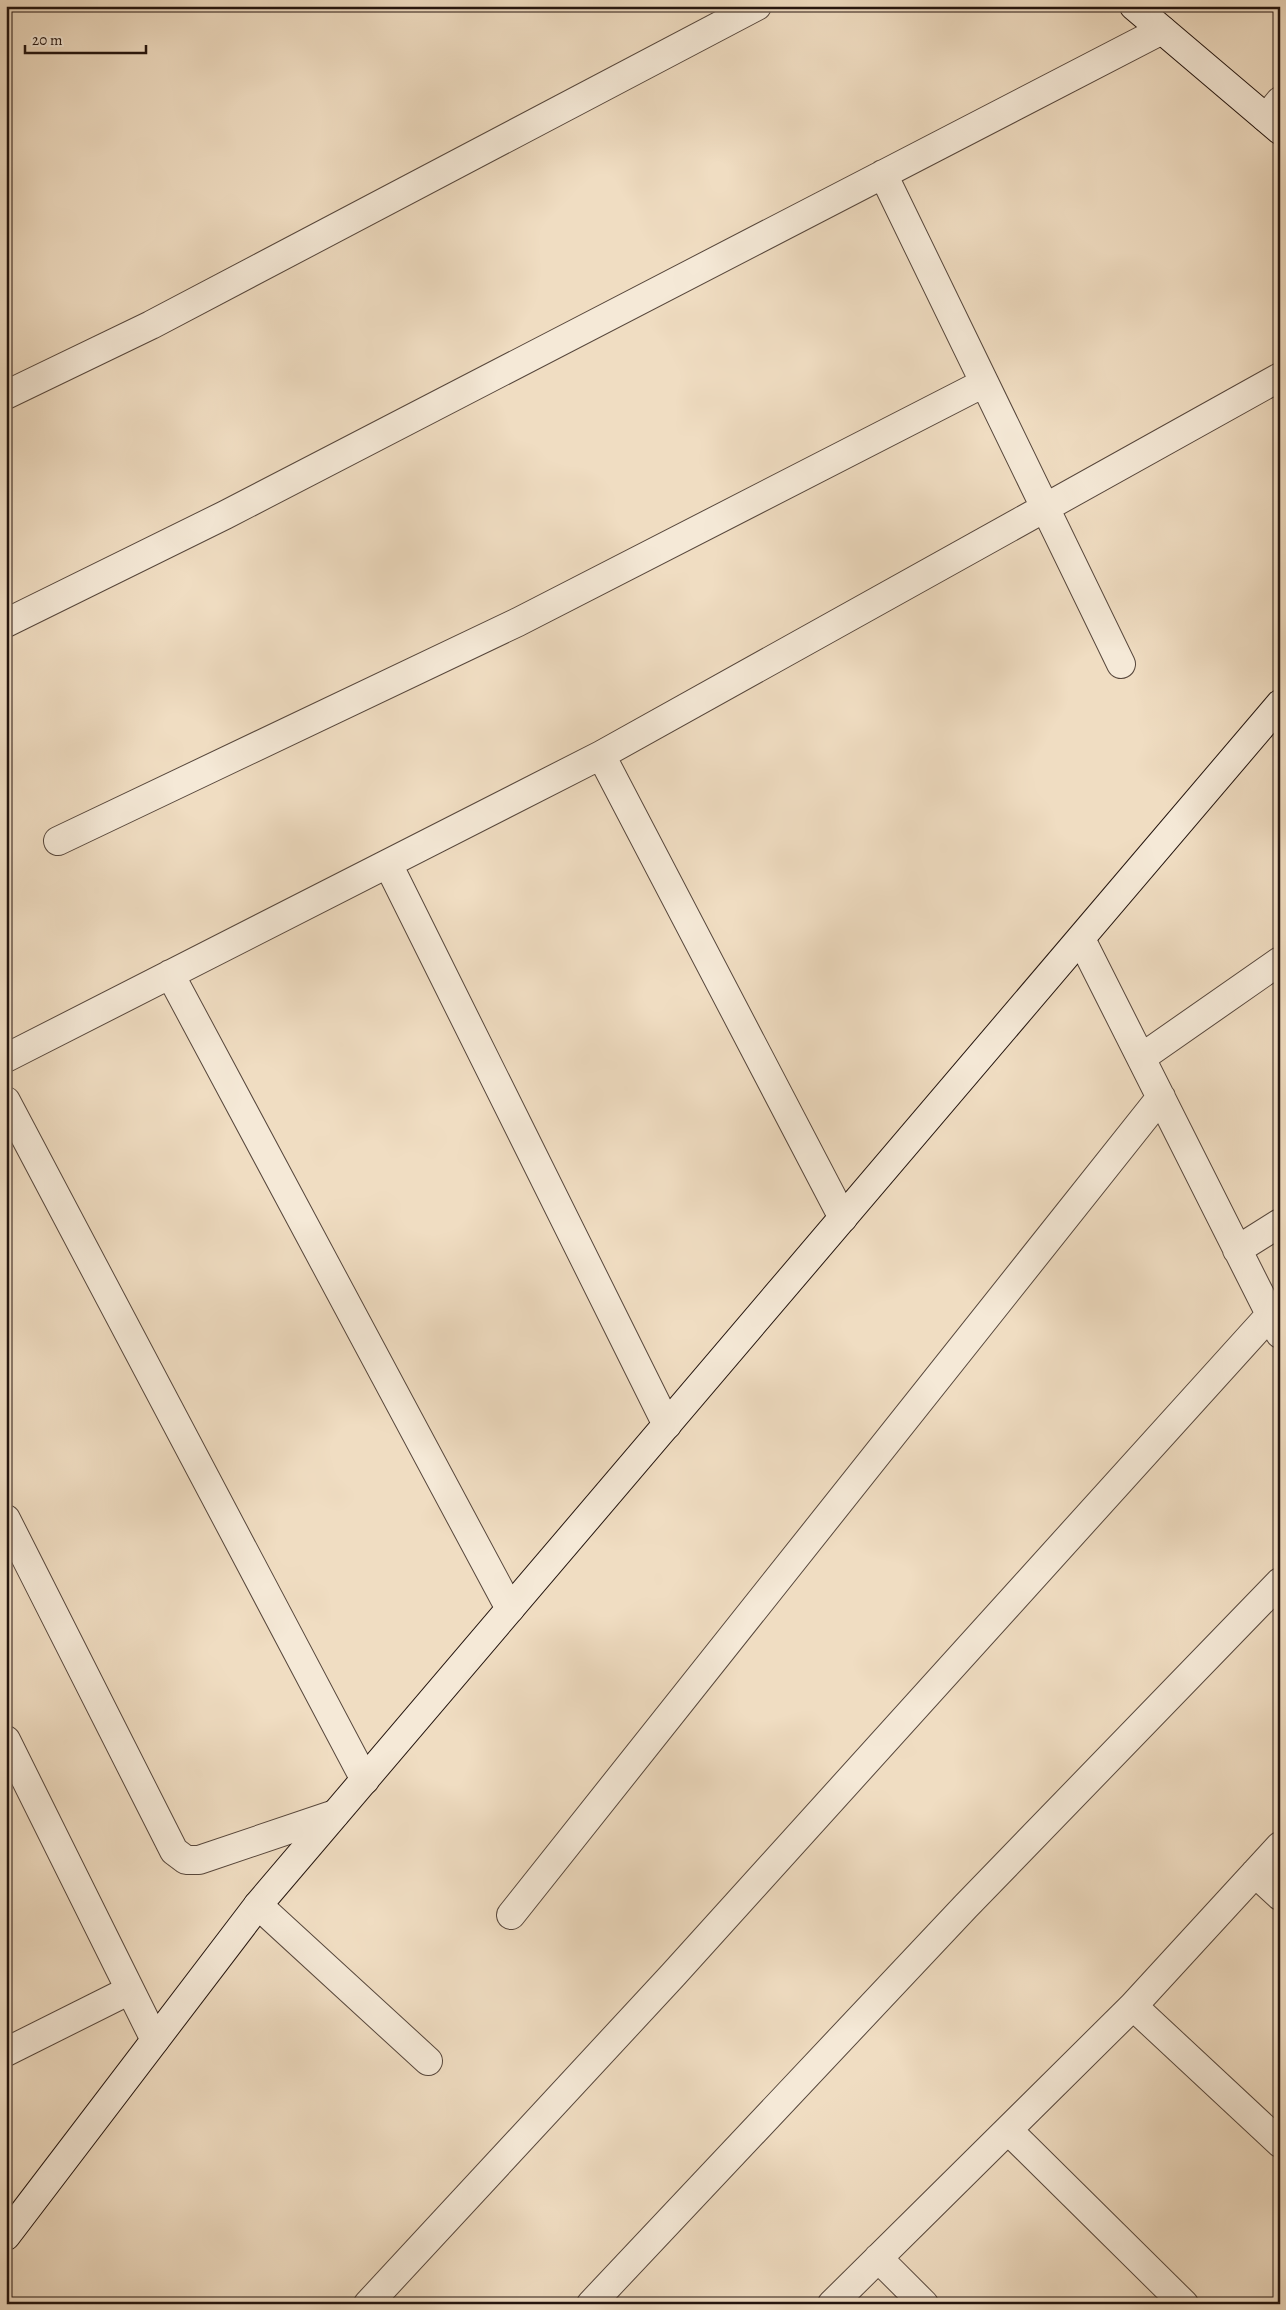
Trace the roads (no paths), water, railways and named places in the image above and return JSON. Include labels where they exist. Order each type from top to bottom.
[{"type":"street","points":[[6,395],[151,325],[757,6]]},
{"type":"street","points":[[1134,6],[1162,30],[1275,116]]},
{"type":"street","points":[[6,623],[234,511],[1162,30]]},
{"type":"street","points":[[883,174],[1120,664]]},
{"type":"street","points":[[6,1058],[602,755],[1280,377]]},
{"type":"street","points":[[58,841],[518,622],[984,383]]},
{"type":"street","points":[[6,2236],[258,1905],[1280,704]]},
{"type":"street","points":[[602,755],[844,1218]]},
{"type":"street","points":[[388,864],[667,1426]]},
{"type":"street","points":[[368,2304],[1275,1324],[1081,939]]},
{"type":"street","points":[[1141,1058],[1280,961]]},
{"type":"street","points":[[170,974],[510,1609]]},
{"type":"street","points":[[511,1914],[1161,1097]]},
{"type":"street","points":[[6,1101],[365,1780]]},
{"type":"street","points":[[1237,1250],[1280,1223]]},
{"type":"street","points":[[6,1519],[174,1851],[186,1860],[199,1860],[335,1814]]},
{"type":"street","points":[[591,2304],[966,1906],[1280,1582]]},
{"type":"street","points":[[6,1740],[155,2040]]},
{"type":"street","points":[[832,2304],[1133,2006],[1280,1846]]},
{"type":"street","points":[[1255,1873],[1280,1896]]},
{"type":"street","points":[[258,1905],[428,2061]]},
{"type":"street","points":[[6,2052],[130,1990]]},
{"type":"street","points":[[1133,2006],[1280,2143]]},
{"type":"street","points":[[1008,2130],[1184,2304]]},
{"type":"street","points":[[878,2258],[924,2304]]}]
